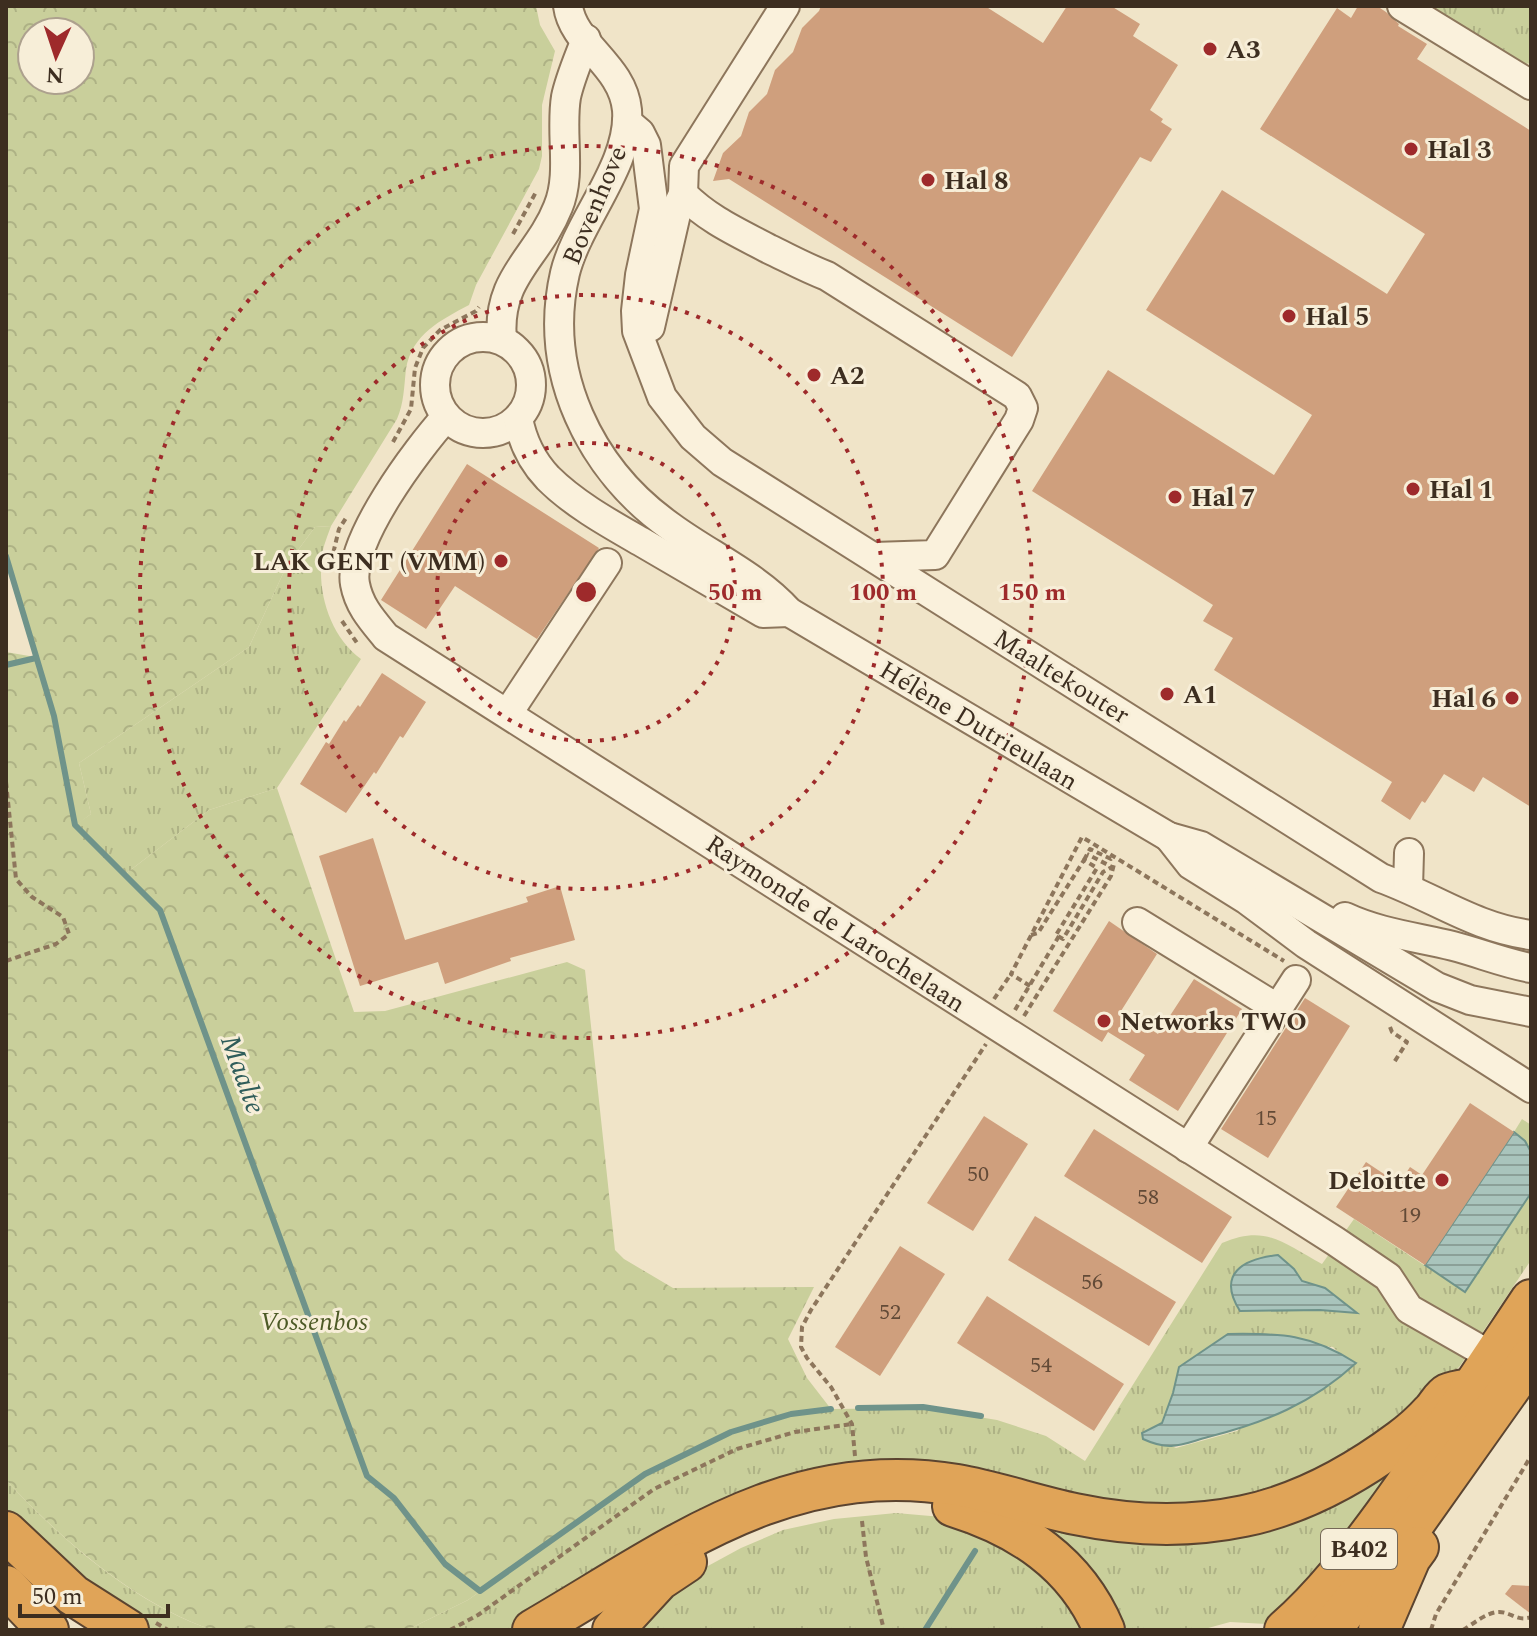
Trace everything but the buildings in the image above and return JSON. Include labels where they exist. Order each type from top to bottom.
[{"type":"highway","name":"B402","points":[[1330,1630],[1438,1492],[1531,1300]]},
{"type":"highway","name":"B402","points":[[1285,1630],[1305,1612],[1361,1546],[1499,1368]]},
{"type":"highway","points":[[533,1630],[724,1519],[777,1498],[822,1486],[875,1480],[959,1485],[1074,1514],[1155,1525],[1201,1523],[1258,1513],[1324,1489],[1365,1466],[1404,1438],[1447,1394],[1499,1368]]},
{"type":"highway","points":[[1379,1630],[1410,1558],[1433,1525],[1438,1492]]},
{"type":"highway","points":[[613,1630],[659,1580],[693,1557],[738,1534],[784,1515],[827,1504],[877,1500],[952,1506],[987,1516],[1021,1534],[1051,1555],[1075,1580],[1104,1630]]},
{"type":"highway","points":[[6,1532],[73,1595],[128,1630]]},
{"type":"highway","points":[[6,1551],[82,1630]]},
{"type":"highway","points":[[6,1586],[48,1630]]},
{"type":"street","name":"Bovenhove","points":[[568,6],[572,20],[621,86],[627,122],[618,156],[583,225],[565,273],[559,324],[563,359],[577,412],[606,467],[631,495],[667,525],[772,593],[789,612]]},
{"type":"street","points":[[646,352],[655,300],[683,194],[684,166],[785,6]]},
{"type":"street","points":[[1402,6],[1531,85]]},
{"type":"street","points":[[502,340],[500,322],[505,298],[514,276],[546,230],[564,186],[566,96],[586,39]]},
{"type":"street","name":"Maaltekouter","points":[[627,122],[640,133],[646,145],[653,188],[654,209],[640,275],[637,331],[662,397],[693,437],[722,462],[1381,878],[1408,888],[1462,916],[1506,932],[1531,935]]},
{"type":"street","points":[[683,194],[742,237],[827,276],[1017,396],[1023,408],[1019,420],[935,555],[874,557]]},
{"type":"street","points":[[668,259],[713,218]]},
{"type":"street","points":[[486,336],[502,340],[515,348],[525,360],[531,391],[527,405],[518,418],[505,428],[482,432],[459,427],[446,417],[434,387],[436,371],[443,356],[455,345],[470,338],[486,336]]},
{"type":"street","name":"Raymonde de Larochelaan","points":[[446,417],[425,440],[366,532],[355,557],[354,582],[364,611],[386,637],[1326,1236],[1388,1277],[1409,1309],[1499,1368]]},
{"type":"street","points":[[518,418],[532,457],[548,478],[576,500],[763,613],[789,612]]},
{"type":"street","points":[[508,713],[607,563]]},
{"type":"street","name":"Hélène Dutrieulaan","points":[[789,612],[1169,837],[1201,846],[1437,987],[1470,1000],[1531,1012]]},
{"type":"street","name":"Hélène Dutrieulaan","points":[[1169,837],[1191,865],[1247,900],[1306,944],[1531,1088]]},
{"type":"street","points":[[1408,888],[1409,853]]},
{"type":"street","points":[[1292,901],[1316,901],[1377,930],[1455,947],[1500,963],[1531,968]]},
{"type":"street","points":[[1137,922],[1277,1008]]},
{"type":"street","points":[[1188,1148],[1296,980]]},
{"type":"path","points":[[511,238],[540,185]]},
{"type":"path","points":[[389,450],[411,409],[415,368],[423,348],[440,330],[476,311],[481,304]]},
{"type":"path","points":[[330,569],[335,542],[348,516]]},
{"type":"path","points":[[336,610],[347,631],[362,648]]},
{"type":"path","points":[[6,782],[16,879],[32,897],[63,917],[69,934],[56,944],[6,961]]},
{"type":"path","points":[[1031,935],[1038,933],[1090,849],[1111,859],[1113,856]]},
{"type":"path","points":[[1087,854],[1113,866]]},
{"type":"path","points":[[1084,860],[1097,868],[1056,935],[1063,939],[1103,872],[1113,866]]},
{"type":"path","points":[[856,1467],[852,1424],[831,1387],[801,1347],[802,1327],[1111,876],[1113,866]]},
{"type":"path","points":[[1004,1030],[1059,936]]},
{"type":"path","points":[[1390,1027],[1392,1032],[1407,1042],[1393,1064]]},
{"type":"path","points":[[450,1630],[478,1615],[654,1489],[737,1449],[795,1432],[852,1424]]},
{"type":"path","points":[[1431,1630],[1443,1602],[1531,1456]]},
{"type":"path","points":[[862,1521],[866,1557],[884,1630]]},
{"type":"path","points":[[1463,1630],[1481,1618],[1498,1612],[1524,1620],[1531,1617]]},
{"type":"green space","name":"Vossenbos","points":[[6,6],[536,6],[540,25],[555,51],[542,105],[542,156],[539,169],[476,285],[469,305],[429,330],[414,346],[406,369],[397,419],[331,526],[315,527],[287,565],[249,647],[79,763],[91,814],[75,826],[124,875],[209,810],[277,788],[354,1012],[385,1011],[567,962],[585,970],[615,1250],[624,1259],[673,1288],[814,1287],[788,1339],[807,1378],[831,1409],[791,1414],[731,1432],[645,1474],[468,1600],[407,1630],[212,1630],[154,1603],[127,1586],[51,1525],[6,1480],[6,652],[35,657],[6,556]]},
{"type":"green space","points":[[1423,6],[1528,6],[1531,8],[1531,63],[1520,65]]},
{"type":"green space","points":[[331,526],[322,556],[324,599],[341,638],[361,659],[277,788],[209,810],[124,875],[75,825],[91,814],[79,763],[249,647],[287,565],[315,527]]},
{"type":"green space","points":[[1522,1119],[1531,1125],[1531,1152],[1525,1141],[1514,1132]]},
{"type":"green space","points":[[1531,1193],[1531,1260],[1460,1366],[1397,1429],[1279,1494],[1156,1513],[923,1469],[573,1593],[509,1630],[407,1630],[468,1600],[645,1474],[731,1432],[791,1414],[831,1409],[924,1408],[997,1420],[1046,1436],[1085,1461],[1222,1243],[1237,1238],[1251,1235],[1274,1238],[1322,1264],[1354,1219],[1465,1292]],"holes":[[[1294,1269],[1302,1281],[1355,1313],[1254,1311]],[[1228,1335],[1333,1347],[1338,1352],[1237,1431],[1176,1448],[1142,1433],[1162,1423],[1179,1367]]]},
{"type":"green space","points":[[1430,1424],[1390,1482],[1281,1616],[1266,1624],[1230,1622],[1201,1630],[1115,1630],[994,1503],[1167,1536]]},
{"type":"green space","points":[[6,1480],[51,1525],[100,1567],[154,1603],[212,1630],[153,1630],[123,1614],[6,1515]]},
{"type":"green space","points":[[896,1513],[942,1517],[1047,1570],[1088,1630],[627,1630],[684,1579],[741,1548],[783,1530],[834,1519]]},
{"type":"water","points":[[1514,1132],[1525,1141],[1531,1152],[1531,1193],[1465,1292],[1425,1265]]},
{"type":"water","points":[[1278,1255],[1302,1281],[1325,1288],[1357,1313],[1240,1311],[1231,1287],[1237,1270],[1254,1260]]},
{"type":"water","points":[[1228,1334],[1295,1337],[1324,1346],[1356,1363],[1305,1400],[1249,1425],[1176,1446],[1143,1439],[1142,1433],[1162,1423],[1179,1367]]},
{"type":"waterway","name":"Maalte","points":[[6,556],[54,716],[75,825],[160,910],[367,1476],[394,1498],[445,1564],[480,1591],[645,1474],[731,1432],[791,1414],[831,1409]]},
{"type":"waterway","points":[[6,665],[36,658]]},
{"type":"waterway","points":[[858,1408],[923,1407],[981,1416]]},
{"type":"waterway","points":[[925,1630],[975,1551]]},
{"type":"place","name":"A3","points":[[1210,49]]},
{"type":"place","name":"Hal 3","points":[[1411,149]]},
{"type":"place","name":"Hal 8","points":[[928,180]]},
{"type":"place","name":"Hal 5","points":[[1289,316]]},
{"type":"place","name":"A2","points":[[814,375]]},
{"type":"place","name":"Hal 1","points":[[1413,489]]},
{"type":"place","name":"Hal 7","points":[[1175,497]]},
{"type":"place","name":"LAK GENT (VMM)","points":[[501,561]]},
{"type":"place","name":"A1","points":[[1167,694]]},
{"type":"place","name":"Hal 6","points":[[1512,698]]},
{"type":"place","name":"Networks TWO","points":[[1104,1021]]},
{"type":"place","name":"Deloitte","points":[[1442,1180]]}]
